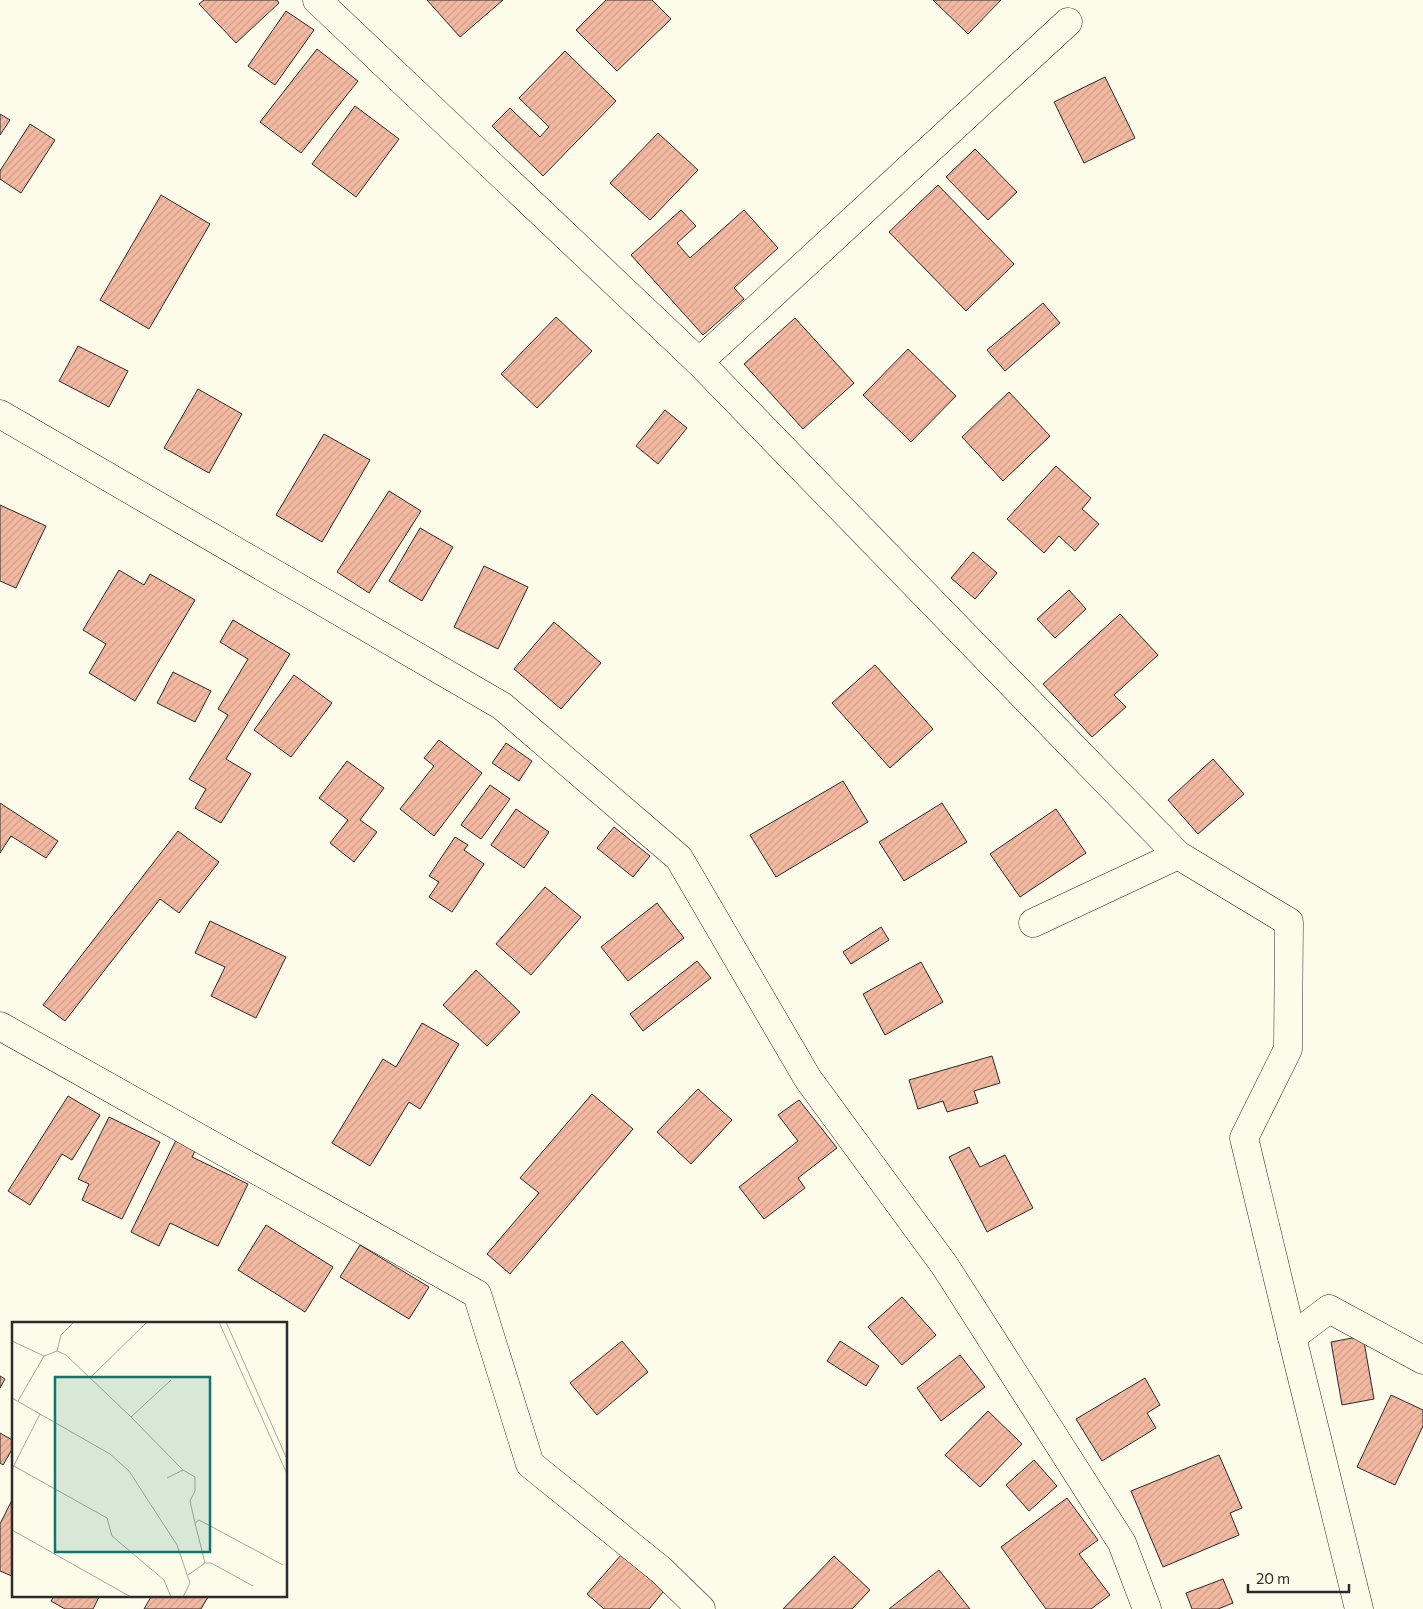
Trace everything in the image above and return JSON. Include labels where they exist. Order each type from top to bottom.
[{"type":"street","points":[[325,2],[699,362],[1178,855],[1289,922],[1288,1050],[1244,1138],[1359,1609]]},
{"type":"street","points":[[699,362],[1068,22]]},
{"type":"street","points":[[0,414],[502,706],[679,858],[808,1079],[945,1266],[1122,1543],[1147,1609]]},
{"type":"street","points":[[1033,923],[1178,855]]},
{"type":"street","points":[[0,1026],[477,1294],[530,1464],[660,1570],[701,1609]]},
{"type":"street","points":[[1292,1337],[1329,1309],[1423,1360]]},
{"type":"building","points":[[204,0],[277,0],[279,3],[236,43],[199,4]]},
{"type":"building","points":[[427,0],[503,0],[460,37]]},
{"type":"building","points":[[606,0],[652,0],[671,19],[617,71],[576,30]]},
{"type":"building","points":[[933,0],[1001,0],[968,34]]},
{"type":"building","points":[[286,11],[314,30],[275,85],[248,66]]},
{"type":"building","points":[[317,49],[358,81],[301,153],[260,122]]},
{"type":"building","points":[[565,51],[616,101],[543,176],[492,126],[510,108],[540,137],[549,127],[519,98]]},
{"type":"building","points":[[1105,77],[1135,138],[1084,163],[1054,102]]},
{"type":"building","points":[[355,106],[399,139],[356,197],[312,164]]},
{"type":"building","points":[[0,114],[10,120],[0,135]]},
{"type":"building","points":[[30,124],[55,140],[21,193],[0,179],[0,171]]},
{"type":"building","points":[[658,133],[698,170],[650,220],[610,183]]},
{"type":"building","points":[[975,149],[1017,192],[988,220],[946,177]]},
{"type":"building","points":[[938,185],[1014,264],[966,311],[889,232]]},
{"type":"building","points":[[161,195],[210,224],[149,329],[100,300]]},
{"type":"building","points":[[681,210],[696,226],[677,243],[690,258],[744,210],[778,248],[734,288],[744,299],[703,335],[631,255]]},
{"type":"building","points":[[1043,303],[1060,323],[1005,371],[987,350]]},
{"type":"building","points":[[556,317],[592,351],[537,408],[501,374]]},
{"type":"building","points":[[795,318],[854,383],[803,429],[744,364]]},
{"type":"building","points":[[78,346],[128,371],[109,407],[59,381]]},
{"type":"building","points":[[908,349],[956,396],[911,442],[863,395]]},
{"type":"building","points":[[198,389],[242,414],[209,473],[164,448]]},
{"type":"building","points":[[1009,392],[1050,436],[1003,481],[962,437]]},
{"type":"building","points":[[665,410],[687,428],[658,464],[636,446]]},
{"type":"building","points":[[324,434],[370,460],[322,542],[276,515]]},
{"type":"building","points":[[1056,466],[1091,498],[1082,509],[1099,524],[1075,551],[1059,536],[1044,553],[1007,519]]},
{"type":"building","points":[[389,491],[421,511],[369,593],[337,572]]},
{"type":"building","points":[[0,505],[46,526],[16,588],[0,581]]},
{"type":"building","points":[[420,528],[453,547],[422,601],[389,581]]},
{"type":"building","points":[[973,552],[997,573],[975,599],[951,578]]},
{"type":"building","points":[[484,566],[528,587],[498,649],[454,627]]},
{"type":"building","points":[[119,570],[144,585],[150,574],[195,600],[135,701],[89,673],[106,644],[83,630]]},
{"type":"building","points":[[1069,590],[1086,609],[1055,638],[1037,619]]},
{"type":"building","points":[[1120,614],[1158,655],[1114,695],[1126,707],[1092,737],[1043,684]]},
{"type":"building","points":[[233,620],[290,654],[226,759],[251,774],[221,823],[195,808],[206,789],[189,779],[228,715],[218,709],[248,659],[220,642]]},
{"type":"building","points":[[554,622],[601,663],[561,709],[514,669]]},
{"type":"building","points":[[875,665],[933,729],[890,768],[832,703]]},
{"type":"building","points":[[173,672],[211,691],[195,722],[157,703]]},
{"type":"building","points":[[294,675],[332,703],[291,757],[254,730]]},
{"type":"building","points":[[439,740],[482,773],[434,836],[400,809],[434,766],[424,758]]},
{"type":"building","points":[[506,743],[532,761],[519,781],[492,763]]},
{"type":"building","points":[[1213,759],[1244,794],[1198,834],[1168,800]]},
{"type":"building","points":[[347,761],[384,788],[360,820],[377,832],[354,862],[330,843],[348,820],[319,798]]},
{"type":"building","points":[[843,781],[868,822],[776,877],[750,835]]},
{"type":"building","points":[[490,785],[510,799],[481,839],[461,825]]},
{"type":"building","points":[[0,803],[58,841],[46,858],[11,836],[0,853]]},
{"type":"building","points":[[942,803],[967,842],[904,881],[879,842]]},
{"type":"building","points":[[516,809],[549,832],[524,868],[491,845]]},
{"type":"building","points":[[1056,809],[1086,853],[1020,897],[990,854]]},
{"type":"building","points":[[614,827],[650,856],[633,877],[597,848]]},
{"type":"building","points":[[178,831],[219,862],[179,913],[160,899],[65,1021],[43,1005]]},
{"type":"building","points":[[455,837],[468,845],[464,850],[484,864],[452,912],[429,897],[439,882],[429,876]]},
{"type":"building","points":[[545,887],[581,917],[531,975],[496,944]]},
{"type":"building","points":[[657,903],[684,938],[628,981],[601,947]]},
{"type":"building","points":[[210,921],[286,957],[256,1018],[211,996],[225,967],[195,953]]},
{"type":"building","points":[[881,927],[889,940],[851,964],[843,952]]},
{"type":"building","points":[[697,961],[711,978],[643,1031],[630,1014]]},
{"type":"building","points":[[921,962],[943,1002],[885,1035],[863,994]]},
{"type":"building","points":[[476,970],[520,1012],[487,1046],[443,1005]]},
{"type":"building","points":[[422,1023],[459,1044],[420,1109],[409,1102],[370,1166],[332,1143],[383,1059],[396,1067]]},
{"type":"building","points":[[992,1056],[1000,1083],[974,1091],[978,1103],[947,1112],[943,1101],[918,1109],[909,1080]]},
{"type":"building","points":[[698,1089],[732,1120],[691,1164],[657,1132]]},
{"type":"building","points":[[592,1094],[633,1129],[510,1274],[487,1254],[539,1193],[520,1178]]},
{"type":"building","points":[[68,1096],[100,1115],[72,1160],[62,1154],[30,1205],[8,1191]]},
{"type":"building","points":[[799,1100],[837,1148],[798,1178],[805,1188],[764,1219],[739,1187],[798,1141],[778,1115]]},
{"type":"building","points":[[109,1117],[160,1142],[122,1219],[82,1200],[89,1184],[78,1179]]},
{"type":"building","points":[[177,1138],[197,1147],[192,1157],[248,1184],[218,1246],[170,1223],[159,1246],[131,1232]]},
{"type":"building","points":[[969,1147],[980,1167],[1005,1155],[1033,1208],[987,1232],[949,1157]]},
{"type":"building","points":[[266,1225],[333,1267],[305,1312],[238,1270]]},
{"type":"building","points":[[360,1245],[429,1287],[409,1319],[340,1277]]},
{"type":"building","points":[[902,1297],[936,1335],[902,1365],[868,1327]]},
{"type":"building","points":[[1363,1336],[1374,1399],[1342,1405],[1331,1342]]},
{"type":"building","points":[[622,1341],[648,1372],[597,1415],[570,1383]]},
{"type":"building","points":[[840,1341],[879,1366],[866,1386],[827,1361]]},
{"type":"building","points":[[960,1355],[985,1387],[941,1421],[917,1388]]},
{"type":"building","points":[[0,1376],[5,1379],[0,1388]]},
{"type":"building","points":[[1145,1378],[1160,1405],[1147,1413],[1156,1428],[1102,1461],[1076,1419]]},
{"type":"building","points":[[1391,1395],[1423,1410],[1423,1426],[1395,1485],[1357,1467]]},
{"type":"building","points":[[988,1411],[1022,1444],[980,1487],[945,1455]]},
{"type":"building","points":[[0,1433],[12,1440],[12,1449],[3,1465],[0,1463]]},
{"type":"building","points":[[1219,1455],[1242,1508],[1230,1513],[1239,1535],[1163,1567],[1131,1491]]},
{"type":"building","points":[[1034,1460],[1057,1486],[1029,1511],[1006,1485]]},
{"type":"building","points":[[1067,1498],[1098,1540],[1079,1554],[1110,1595],[1091,1609],[1046,1609],[1001,1547]]},
{"type":"building","points":[[12,1500],[12,1576],[0,1571],[0,1524]]},
{"type":"building","points":[[621,1555],[664,1591],[649,1609],[604,1609],[587,1594]]},
{"type":"building","points":[[834,1556],[870,1590],[852,1609],[783,1609]]},
{"type":"building","points":[[939,1570],[970,1609],[889,1609]]},
{"type":"building","points":[[1223,1579],[1233,1603],[1218,1609],[1192,1609],[1186,1593]]},
{"type":"building","points":[[54,1596],[100,1596],[93,1609],[65,1609],[51,1601]]},
{"type":"building","points":[[151,1596],[208,1596],[201,1609],[144,1609]]}]
